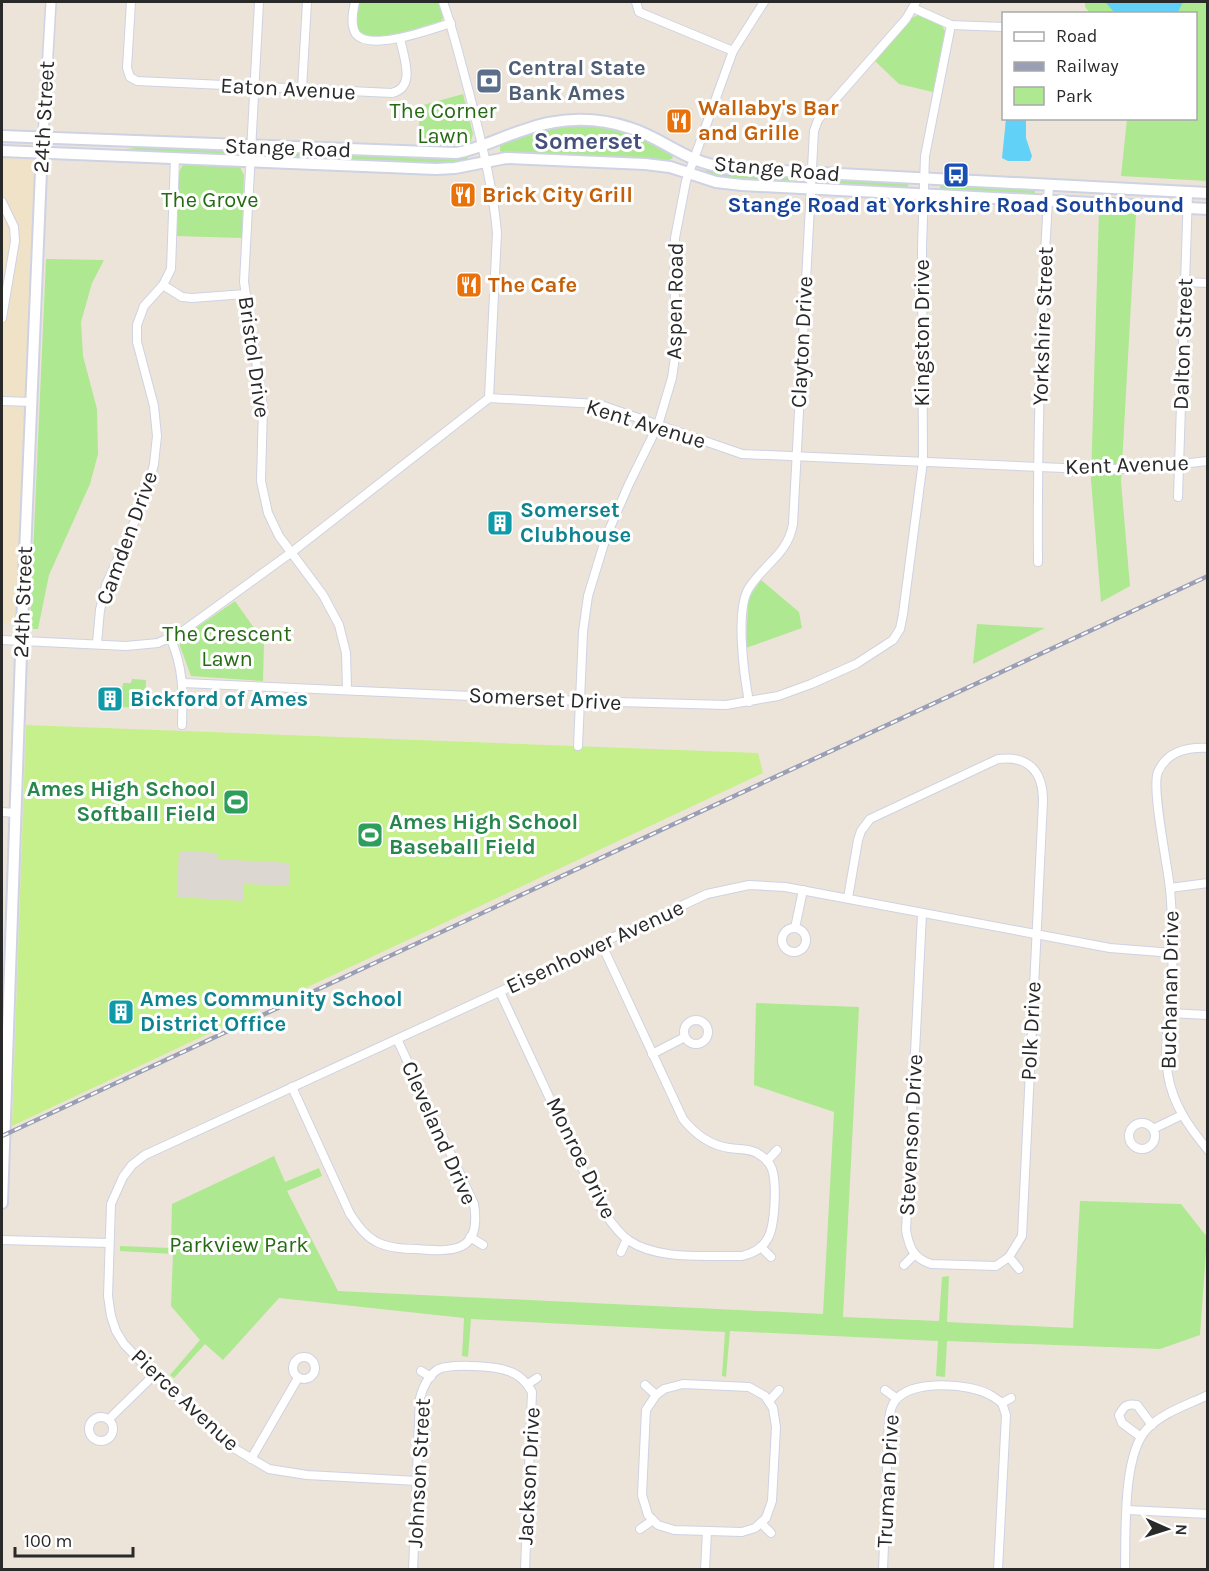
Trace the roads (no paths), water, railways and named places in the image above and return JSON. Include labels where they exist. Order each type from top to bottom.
[{"type":"main road","name":"Stange Road","points":[[2,136],[437,154],[456,153],[482,147],[546,123],[591,120],[616,124],[641,132],[693,159],[724,168],[1208,193]]},
{"type":"main road","name":"24th Street","points":[[2,1203],[4,1049],[43,138]]},
{"type":"main road","name":"Stange Road","points":[[2,151],[436,169],[514,158],[645,164],[670,167],[725,183],[1208,208]]},
{"type":"street","name":"24th Street","points":[[43,138],[51,2]]},
{"type":"street","name":"Eaton Avenue","points":[[131,2],[126,68],[130,77],[137,81],[392,93],[399,91],[405,85],[408,75],[400,38]]},
{"type":"street","name":"Bristol Drive","points":[[259,2],[250,146],[245,294],[263,407],[261,482],[265,502],[279,536],[323,595],[339,626],[346,653],[347,689]]},
{"type":"street","points":[[302,89],[307,2]]},
{"type":"street","points":[[355,2],[353,24],[356,33],[363,39],[400,38],[451,23]]},
{"type":"street","points":[[2,640],[135,645],[159,643],[170,638],[201,620],[292,552],[489,398],[497,233],[495,209],[486,162],[451,23],[443,2]]},
{"type":"street","points":[[636,2],[639,12],[733,51]]},
{"type":"street","name":"Aspen Road","points":[[578,746],[583,632],[588,596],[606,537],[658,425],[672,378],[676,350],[675,238],[688,172],[733,51],[764,2]]},
{"type":"street","points":[[914,5],[951,25],[1002,27]]},
{"type":"street","name":"Clayton Drive","points":[[749,702],[743,672],[744,602],[748,589],[791,537],[793,524],[814,131],[818,120],[914,5]]},
{"type":"street","name":"Kingston Drive","points":[[893,640],[900,629],[903,614],[923,461],[924,178],[927,144],[951,25]]},
{"type":"street","name":"Camden Drive","points":[[97,643],[100,610],[106,585],[146,496],[154,464],[157,436],[154,406],[137,342],[137,325],[144,306],[163,285],[171,269],[175,158]]},
{"type":"street","name":"Yorkshire Street","points":[[1038,562],[1037,466],[1049,185]]},
{"type":"street","name":"Dalton Street","points":[[1178,497],[1188,192]]},
{"type":"street","points":[[2,202],[14,227],[15,241],[2,318]]},
{"type":"street","points":[[1186,282],[1208,283]]},
{"type":"street","points":[[163,285],[182,297],[245,294]]},
{"type":"street","name":"Kent Avenue","points":[[489,398],[598,404],[742,454],[1087,469],[1135,469],[1208,461]]},
{"type":"street","points":[[2,401],[32,402]]},
{"type":"street","points":[[170,638],[179,660],[183,683],[182,725]]},
{"type":"street","name":"Somerset Drive","points":[[183,683],[581,701],[726,705],[778,696],[811,684],[856,664],[893,640]]},
{"type":"street","name":"Buchanan Drive","points":[[1208,748],[1183,750],[1172,755],[1163,763],[1157,774],[1156,788],[1170,888],[1173,953],[1166,1060],[1172,1092],[1182,1115],[1208,1150]]},
{"type":"street","name":"Polk Drive","points":[[848,898],[861,831],[877,814],[987,763],[1007,758],[1017,759],[1032,767],[1041,782],[1043,801],[1022,1236],[1009,1257]]},
{"type":"street","points":[[2,812],[15,813]]},
{"type":"street","points":[[1170,888],[1208,883]]},
{"type":"street","name":"Eisenhower Avenue","points":[[109,1243],[111,1204],[123,1177],[132,1165],[145,1155],[397,1040],[707,894],[727,888],[766,885],[803,890],[1110,948],[1173,953]]},
{"type":"street","points":[[795,928],[803,890]]},
{"type":"street","name":"Stevenson Drive","points":[[914,1255],[906,1230],[922,914]]},
{"type":"street","points":[[601,943],[683,1119],[692,1130],[710,1142],[759,1154],[772,1170],[774,1184],[772,1226],[768,1239],[761,1247],[771,1257]]},
{"type":"street","name":"Monroe Drive","points":[[500,992],[601,1208],[612,1224],[627,1239],[640,1246],[672,1254],[742,1256],[753,1253],[761,1247]]},
{"type":"street","points":[[1169,1013],[1208,1015]]},
{"type":"street","points":[[652,1054],[685,1037]]},
{"type":"street","name":"Cleveland Drive","points":[[292,1087],[350,1214],[368,1235],[375,1241],[398,1248],[445,1251],[460,1248],[470,1237],[475,1222],[474,1204],[397,1040]]},
{"type":"street","points":[[1153,1129],[1182,1115]]},
{"type":"street","points":[[767,1161],[777,1150]]},
{"type":"street","points":[[470,1237],[483,1245]]},
{"type":"street","points":[[621,1252],[627,1239]]},
{"type":"street","points":[[2,1240],[109,1243]]},
{"type":"street","name":"Pierce Avenue","points":[[109,1243],[108,1296],[111,1316],[124,1344],[232,1447],[269,1469],[288,1473],[417,1481]]},
{"type":"street","points":[[904,1265],[914,1255],[931,1264],[987,1267],[996,1266],[1009,1257],[1019,1269]]},
{"type":"street","name":"Johnson Street","points":[[413,1569],[420,1398],[424,1385],[436,1370],[448,1366],[496,1368],[510,1371],[528,1384]]},
{"type":"street","points":[[422,1371],[431,1377]]},
{"type":"street","points":[[109,1419],[154,1374]]},
{"type":"street","points":[[251,1459],[298,1378]]},
{"type":"street","points":[[528,1384],[537,1378]]},
{"type":"street","name":"Jackson Drive","points":[[525,1569],[533,1402],[528,1384]]},
{"type":"street","points":[[645,1384],[656,1395]]},
{"type":"street","points":[[683,1384],[749,1388],[758,1391],[769,1401],[773,1408],[776,1427],[772,1501],[770,1510],[755,1528],[742,1532],[674,1530],[658,1525],[648,1515],[642,1495],[644,1419],[646,1410],[656,1395],[664,1389],[683,1384]]},
{"type":"street","name":"Truman Drive","points":[[883,1569],[890,1419],[891,1407],[896,1398],[914,1388],[957,1387],[978,1390],[1002,1403]]},
{"type":"street","points":[[769,1401],[778,1390]]},
{"type":"street","points":[[885,1390],[896,1398]]},
{"type":"street","points":[[1125,1569],[1130,1467],[1141,1437],[1152,1425],[1170,1412],[1208,1395]]},
{"type":"street","points":[[998,1569],[1006,1415],[1002,1403],[1011,1398]]},
{"type":"street","points":[[1141,1437],[1122,1423],[1119,1415],[1123,1407],[1129,1404],[1137,1405],[1152,1425]]},
{"type":"street","points":[[1128,1510],[1208,1514]]},
{"type":"street","points":[[640,1529],[652,1520]]},
{"type":"street","points":[[761,1523],[771,1533]]},
{"type":"street","points":[[705,1569],[707,1531]]},
{"type":"water","points":[[1105,2],[1183,2],[1178,12],[1114,12]]},
{"type":"water","points":[[1006,120],[1026,120],[1026,138],[1032,156],[1030,161],[1008,161],[1002,158]]},
{"type":"railway","points":[[2,1136],[1208,576]]},
{"type":"place","name":"Central State Bank Ames","points":[[489,81]]},
{"type":"place","name":"Wallaby's Bar and Grille","points":[[679,121]]},
{"type":"place","name":"Stange Road at Yorkshire Road Southbound","points":[[956,175]]},
{"type":"place","name":"Brick City Grill","points":[[463,195]]},
{"type":"place","name":"The Cafe","points":[[469,285]]},
{"type":"place","name":"Somerset Clubhouse","points":[[500,523]]},
{"type":"place","name":"Bickford of Ames","points":[[110,699]]},
{"type":"place","name":"Ames High School Softball Field","points":[[236,802]]},
{"type":"place","name":"Ames High School Baseball Field","points":[[370,835]]},
{"type":"place","name":"Ames Community School District Office","points":[[121,1012]]},
{"type":"district","name":"Somerset","points":[[588,141]]},
{"type":"park label","name":"The Corner Lawn","points":[[443,124]]},
{"type":"park label","name":"The Grove","points":[[210,200]]},
{"type":"park label","name":"The Crescent Lawn","points":[[227,646]]},
{"type":"park label","name":"Parkview Park","points":[[239,1245]]}]
